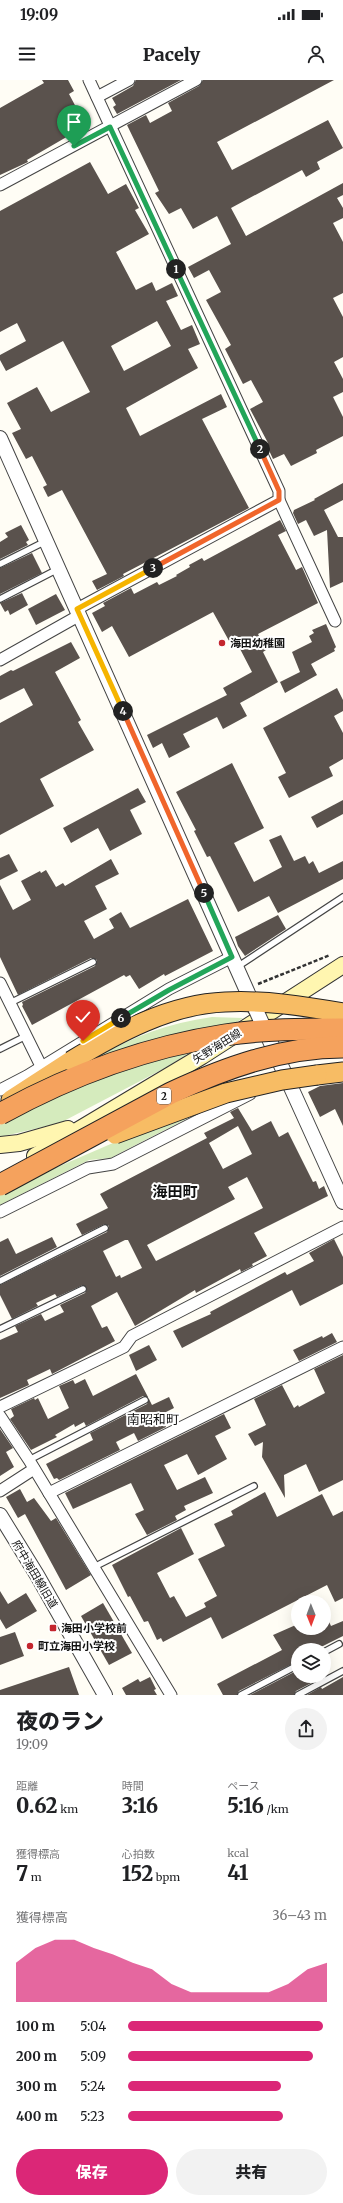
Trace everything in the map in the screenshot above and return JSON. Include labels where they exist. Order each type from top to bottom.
[{"type":"highway","points":[[0,1108],[71,1061],[123,1031],[150,1020],[200,1005],[224,1002],[276,1003],[343,1013]]},
{"type":"highway","points":[[0,1114],[34,1095],[148,1051],[225,1035],[292,1029],[343,1029]]},
{"type":"highway","name":"2","points":[[0,1186],[171,1093],[195,1082],[249,1062],[290,1052],[343,1047]]},
{"type":"highway","points":[[0,1186],[19,1179],[116,1134],[226,1092],[282,1080],[343,1072]]},
{"type":"main road","name":"矢野海田線","points":[[0,1178],[88,1122],[202,1056],[338,959]]},
{"type":"main road","name":"矢野海田線","points":[[0,1145],[19,1143],[88,1122]]},
{"type":"street","points":[[89,80],[279,491],[279,500],[335,621]]},
{"type":"street","points":[[97,97],[129,80]]},
{"type":"street","points":[[0,185],[196,80]]},
{"type":"street","points":[[0,438],[343,1202]]},
{"type":"street","points":[[0,660],[78,612],[279,500]]},
{"type":"street","points":[[0,1090],[27,1076],[41,1066],[169,990],[235,962]]},
{"type":"street","points":[[0,983],[5,998],[41,1066]]},
{"type":"street","points":[[0,1212],[88,1168],[113,1164],[286,1075]]},
{"type":"street","points":[[0,1407],[124,1347],[132,1336],[343,1227]]},
{"type":"street","points":[[49,1493],[343,1347]]},
{"type":"street","points":[[0,1416],[32,1465],[171,1695]]},
{"type":"street","points":[[0,1491],[32,1465]]},
{"type":"street","name":"府中海田線旧道","points":[[0,1516],[37,1575],[105,1695]]},
{"type":"lane","points":[[0,564],[46,540]]},
{"type":"lane","points":[[0,599],[59,569]]},
{"type":"lane","points":[[235,962],[343,898]]},
{"type":"lane","points":[[5,998],[93,962]]},
{"type":"lane","points":[[0,1049],[26,1036]]},
{"type":"lane","points":[[0,1281],[104,1228]]},
{"type":"lane","points":[[0,1329],[83,1289]]},
{"type":"lane","points":[[32,1465],[145,1400]]},
{"type":"lane","points":[[94,1567],[254,1486]]},
{"type":"lane","points":[[331,1648],[339,1644]]},
{"type":"lane","points":[[241,1695],[291,1669]]},
{"type":"lane","points":[[298,1695],[343,1671]]},
{"type":"path","points":[[255,985],[338,959]]},
{"type":"green space","points":[[212,1017],[243,1018],[167,1067],[60,1123],[0,1137],[0,1125],[50,1088],[99,1056],[124,1043],[151,1032],[180,1023]]},
{"type":"green space","points":[[192,1116],[111,1158],[89,1160],[0,1205],[0,1192],[136,1133]]},
{"type":"building","points":[[42,80],[68,80],[74,91],[69,94],[77,109],[73,110],[82,128],[27,160],[28,162],[0,175],[0,108],[44,83]]},
{"type":"building","points":[[136,80],[181,80],[117,114],[113,107],[116,105],[112,98],[133,86]]},
{"type":"building","points":[[203,80],[334,80],[217,142],[232,170],[328,120],[343,148],[317,162],[320,169],[306,177],[302,170],[231,208],[246,236],[343,183],[343,195],[337,198],[343,208],[343,218],[333,223],[343,242],[343,293],[333,298],[343,317],[343,357],[334,362],[343,379],[343,392],[333,397],[343,417],[343,436],[316,450],[317,453],[291,466],[284,454],[273,459],[266,444],[268,443],[250,409],[263,402],[251,380],[243,384],[225,349],[231,345],[206,300],[221,292],[209,270],[194,278],[188,267],[231,244],[217,216],[193,229],[181,208],[169,214],[155,193],[159,191],[127,125],[146,115],[150,123],[172,111],[168,103],[199,86]]},
{"type":"building","points":[[90,162],[108,194],[126,184],[139,208],[135,210],[149,234],[116,252],[136,290],[152,282],[156,291],[172,283],[178,296],[166,301],[181,330],[192,325],[200,344],[188,349],[198,368],[126,408],[140,436],[221,394],[227,407],[202,419],[249,508],[123,574],[124,576],[97,590],[92,581],[107,574],[62,490],[48,497],[43,487],[47,485],[32,456],[26,459],[12,433],[21,429],[7,403],[37,387],[51,412],[90,392],[63,341],[6,371],[0,360],[0,355],[26,341],[17,323],[0,332],[0,211]],"holes":[[[157,321],[171,346],[124,371],[111,346]]]},
{"type":"building","points":[[343,483],[343,500],[324,510],[338,537],[343,537],[343,582],[330,588],[327,530],[314,536],[306,520],[298,524],[293,513],[294,510],[315,500],[314,499]]},
{"type":"building","points":[[280,520],[286,531],[278,535],[296,570],[302,567],[318,603],[258,634],[266,650],[263,652],[278,682],[240,703],[247,716],[223,729],[217,717],[183,734],[190,747],[169,758],[162,743],[153,748],[147,735],[227,695],[223,688],[252,672],[238,645],[233,648],[213,612],[129,657],[112,626],[102,632],[92,613],[105,606],[103,603],[131,588],[134,594],[157,582],[159,585],[177,576],[176,575],[190,567],[189,565],[202,558],[204,561]]},
{"type":"building","points":[[21,525],[29,540],[26,542],[28,545],[0,559],[0,542],[8,537],[5,533]]},
{"type":"building","points":[[32,553],[42,573],[0,594],[0,568]]},
{"type":"building","points":[[22,593],[28,605],[10,615],[8,610],[5,612],[0,603]]},
{"type":"building","points":[[56,594],[65,610],[36,625],[28,609]]},
{"type":"building","points":[[326,624],[336,647],[334,649],[335,651],[311,664],[317,675],[285,693],[280,682],[300,672],[292,652],[312,642],[309,636],[314,633],[312,630]]},
{"type":"building","points":[[71,642],[80,658],[55,672],[81,720],[78,722],[94,750],[40,779],[54,806],[0,835],[0,723],[33,705],[24,688],[0,700],[0,676]]},
{"type":"building","points":[[337,688],[343,700],[343,711],[334,716],[343,733],[343,759],[329,767],[333,776],[289,798],[278,777],[286,773],[263,728]]},
{"type":"building","points":[[232,763],[264,828],[234,843],[254,882],[282,867],[269,840],[281,835],[294,861],[305,856],[309,864],[313,861],[319,873],[343,861],[343,879],[278,913],[269,896],[238,912],[210,856],[207,857],[194,831],[196,830],[176,792]]},
{"type":"building","points":[[138,788],[146,802],[130,810],[142,834],[110,851],[98,828],[71,843],[63,828]]},
{"type":"building","points":[[343,800],[343,814],[317,828],[311,817]]},
{"type":"building","points":[[9,854],[18,871],[0,880],[0,858]]},
{"type":"building","points":[[111,859],[119,874],[95,886],[107,909],[84,921],[94,939],[114,928],[109,919],[121,912],[130,928],[188,899],[213,951],[165,976],[164,974],[139,989],[130,975],[126,977],[124,975],[32,1025],[22,1006],[22,1002],[95,966],[97,960],[91,958],[18,995],[0,957],[0,885],[13,910],[31,900],[21,881],[40,871],[41,873],[46,870],[56,887],[63,883],[65,886]]},
{"type":"building","points":[[278,915],[286,929],[245,956],[238,946],[235,937]]},
{"type":"building","points":[[343,1083],[343,1126],[335,1109],[320,1117],[308,1092],[320,1086]]},
{"type":"building","points":[[238,1108],[252,1131],[271,1121],[279,1137],[288,1132],[313,1182],[316,1181],[319,1189],[324,1186],[328,1196],[254,1233],[267,1256],[252,1264],[253,1266],[241,1272],[240,1269],[196,1293],[195,1290],[135,1326],[117,1292],[91,1306],[102,1328],[107,1326],[115,1341],[52,1374],[50,1369],[27,1380],[29,1385],[0,1398],[0,1340],[18,1332],[15,1326],[41,1314],[45,1321],[64,1312],[60,1305],[85,1293],[87,1289],[83,1285],[57,1297],[55,1294],[36,1303],[38,1306],[12,1319],[0,1295],[0,1285],[107,1232],[109,1226],[105,1224],[82,1235],[76,1224],[108,1208],[100,1194],[207,1138],[204,1133],[234,1118],[230,1112]],"holes":[[[238,1126],[252,1154],[223,1169],[209,1143]],[[247,1177],[263,1208],[156,1261],[147,1245],[235,1199],[228,1187]],[[125,1240],[128,1240],[142,1268],[121,1278],[120,1275],[116,1277],[103,1251]]]},
{"type":"building","points":[[52,1237],[57,1247],[0,1276],[0,1242],[8,1238],[16,1254]]},
{"type":"building","points":[[334,1239],[343,1257],[343,1284],[300,1306],[292,1290],[182,1348],[173,1331],[211,1314],[210,1312],[285,1272],[287,1275],[314,1261],[309,1253]]},
{"type":"building","points":[[332,1333],[337,1342],[299,1361],[293,1350],[322,1336],[323,1338]]},
{"type":"building","points":[[149,1345],[157,1360],[136,1371],[129,1355]]},
{"type":"building","points":[[343,1355],[343,1480],[319,1492],[306,1464],[284,1475],[285,1498],[262,1457],[263,1442],[255,1446],[248,1434],[266,1425],[254,1399],[282,1385],[294,1408],[298,1405],[299,1407],[325,1393],[314,1369]]},
{"type":"building","points":[[136,1374],[148,1397],[143,1396],[86,1426],[84,1422],[75,1427],[74,1424],[55,1435],[57,1437],[31,1450],[10,1419],[14,1416],[11,1409],[34,1398],[35,1400],[38,1398],[48,1419],[69,1408],[59,1386],[73,1380],[75,1384],[85,1379],[93,1396]]},
{"type":"building","points":[[169,1397],[174,1408],[160,1415],[166,1427],[138,1441],[134,1433],[116,1442],[120,1450],[59,1480],[57,1478],[54,1479],[46,1464],[93,1440],[90,1433],[147,1404],[149,1399],[152,1405]]},
{"type":"building","points":[[224,1414],[231,1428],[215,1436],[227,1459],[198,1475],[187,1454],[164,1465],[177,1490],[205,1477],[213,1493],[184,1506],[186,1510],[175,1516],[177,1520],[147,1535],[135,1514],[144,1510],[131,1483],[73,1509],[65,1493]]},
{"type":"building","points":[[0,1429],[13,1448],[6,1452],[14,1467],[0,1476]]},
{"type":"building","points":[[20,1489],[27,1502],[34,1498],[51,1521],[56,1518],[91,1575],[66,1590],[25,1514],[18,1518],[6,1497]]},
{"type":"building","points":[[265,1492],[277,1517],[322,1494],[333,1516],[343,1511],[343,1598],[335,1602],[327,1585],[308,1595],[291,1595],[291,1604],[222,1639],[211,1617],[163,1642],[161,1638],[157,1640],[148,1621],[144,1622],[130,1596],[128,1597],[112,1565],[181,1528],[194,1554],[157,1573],[170,1598],[174,1596],[186,1617],[206,1607],[204,1603],[217,1596],[198,1559],[225,1546],[214,1524],[233,1515],[231,1511]]},
{"type":"building","points":[[0,1591],[8,1604],[26,1593],[37,1611],[6,1629],[0,1619]]},
{"type":"building","points":[[103,1603],[132,1653],[109,1665],[81,1616]]},
{"type":"building","points":[[343,1621],[343,1636],[329,1643],[291,1643],[291,1665],[239,1691],[237,1695],[223,1695],[217,1684],[282,1650],[273,1635],[291,1627],[291,1635],[331,1635],[331,1626]]},
{"type":"building","points":[[15,1632],[24,1656],[0,1665],[0,1637]]},
{"type":"building","points":[[69,1667],[79,1695],[0,1695],[0,1690]]},
{"type":"building","points":[[291,1674],[291,1683],[311,1683],[296,1691],[294,1695],[250,1695]]},
{"type":"building","points":[[150,1677],[156,1689],[154,1690],[157,1695],[126,1695],[122,1688],[138,1679],[140,1682]]},
{"type":"building","points":[[343,1677],[343,1695],[307,1695],[321,1687],[322,1689]]},
{"type":"place","name":"海田幼稚園","points":[[222,643]]},
{"type":"place","name":"海田小学校前","points":[[53,1628]]},
{"type":"place","name":"町立海田小学校","points":[[30,1646]]},
{"type":"district","name":"海田町","points":[[175,1191]]},
{"type":"district","name":"南昭和町","points":[[153,1419]]},
{"type":"route","points":[[74,146],[110,127],[279,491],[279,500],[77,609],[232,957],[169,990],[83,1041]]}]
